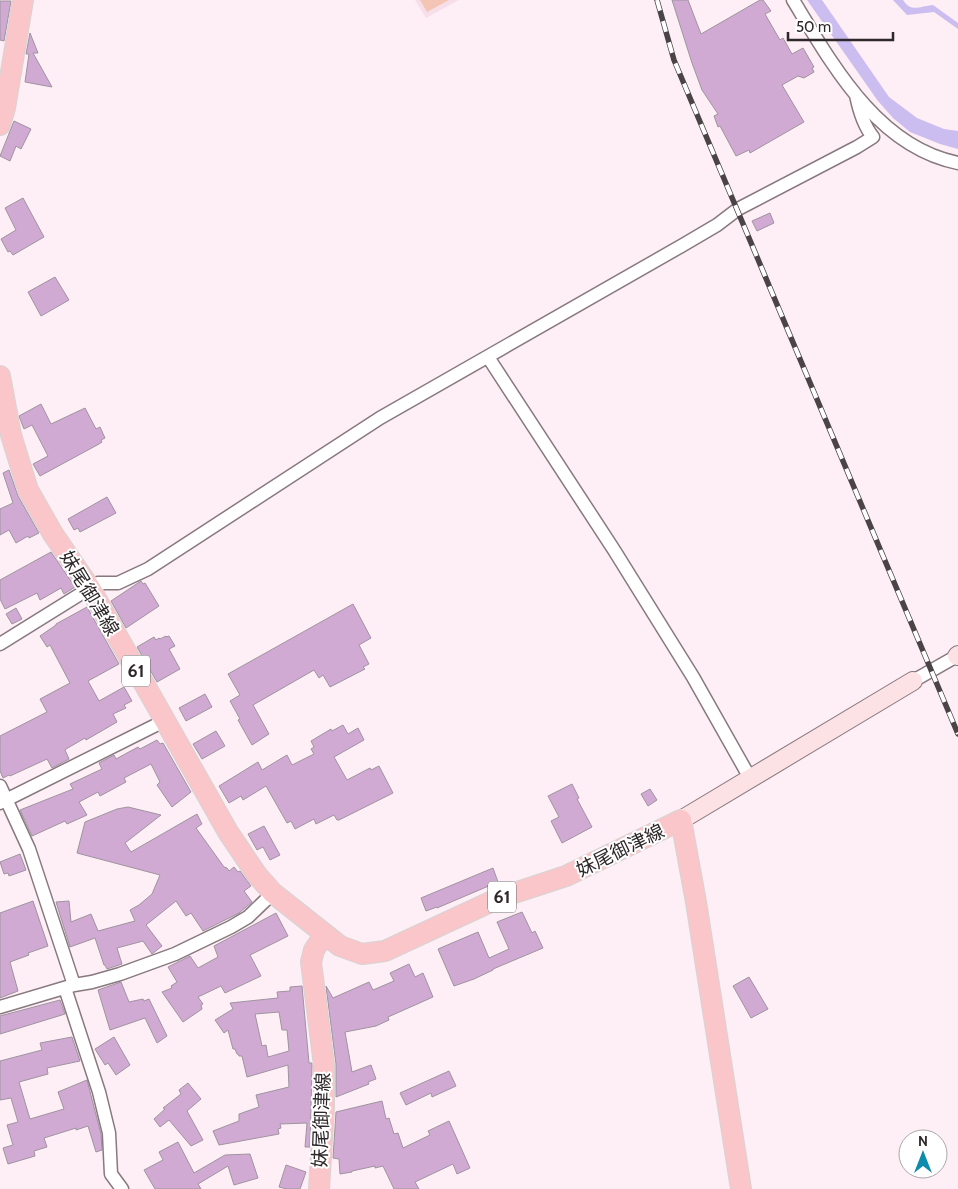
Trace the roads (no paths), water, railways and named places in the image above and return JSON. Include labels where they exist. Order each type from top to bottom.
[{"type":"main road","points":[[0,125],[5,108],[24,0]]},
{"type":"main road","name":"妹尾御津線","points":[[0,376],[11,435],[28,490],[54,534],[90,588],[228,832],[257,875],[273,893],[340,946],[362,954],[385,951],[499,898],[566,876],[681,820],[696,902],[741,1189]]},
{"type":"main road","name":"妹尾御津線","points":[[318,1187],[324,1107],[324,1065],[311,962],[314,950],[324,935]]},
{"type":"street","points":[[793,0],[856,95],[874,115],[904,141],[929,154],[958,163]]},
{"type":"street","points":[[0,644],[90,588],[98,584],[118,583],[139,573],[380,418],[717,226],[738,209],[785,186],[873,137],[867,130],[856,95]]},
{"type":"street","points":[[488,357],[619,558],[693,677],[750,778]]},
{"type":"street","points":[[681,820],[957,656]]},
{"type":"street","points":[[3,802],[164,720]]},
{"type":"street","points":[[0,786],[3,802],[29,849],[100,1092],[109,1133],[111,1174],[122,1189]]},
{"type":"street","points":[[0,1008],[70,986],[92,982],[149,965],[211,938],[248,916],[273,893]]},
{"type":"railway","points":[[657,0],[674,60],[958,734]]}]
